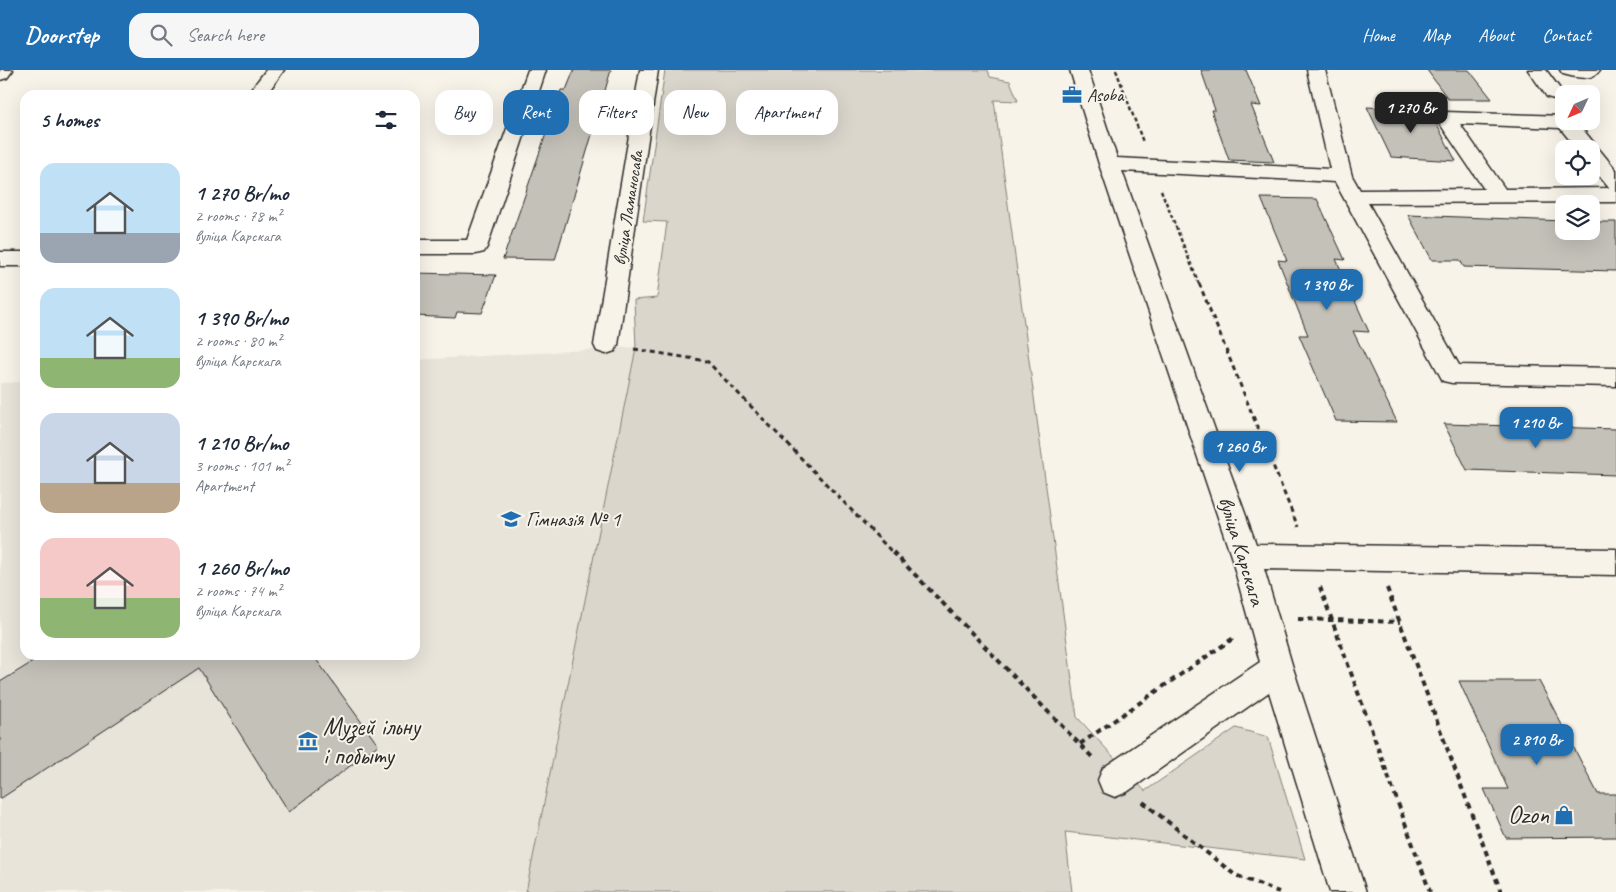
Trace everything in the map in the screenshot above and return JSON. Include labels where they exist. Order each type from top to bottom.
[{"type":"street","points":[[0,74],[4,70]]},
{"type":"street","points":[[260,90],[275,70]]},
{"type":"street","points":[[420,247],[476,247],[537,70]]},
{"type":"street","name":"вуліца Ламаносава","points":[[606,345],[649,70]]},
{"type":"street","name":"вуліца Карскага","points":[[1079,70],[1246,556],[1276,668],[1348,892]]},
{"type":"street","points":[[1316,70],[1342,176],[1452,374],[1616,377]]},
{"type":"street","points":[[1538,70],[1554,94]]},
{"type":"street","points":[[1569,70],[1589,72],[1591,70]]},
{"type":"street","points":[[1499,196],[1446,118],[1566,122],[1581,140]]},
{"type":"street","points":[[1110,164],[1342,176]]},
{"type":"street","points":[[1600,164],[1616,183]]},
{"type":"street","points":[[1354,197],[1616,195]]},
{"type":"street","points":[[0,259],[20,259]]},
{"type":"street","points":[[1246,556],[1616,562]]},
{"type":"street","points":[[1115,780],[1276,668]]},
{"type":"path","points":[[1116,70],[1151,166],[1310,557],[1330,620],[1430,892]]},
{"type":"path","points":[[606,345],[707,361],[1115,780],[1235,875],[1279,892]]},
{"type":"path","points":[[1376,558],[1501,892]]},
{"type":"shaded area","points":[[665,70],[988,70],[990,77],[1010,81],[1018,101],[994,100],[1077,717],[1145,791],[1236,728],[1268,737],[1305,859],[1065,832],[1072,892],[526,892],[636,348],[634,300],[657,298],[667,222],[643,221]]},
{"type":"shaded area","name":"Гімназія № 1","points":[[636,347],[543,892],[0,892],[0,383],[20,382],[20,660],[420,660],[420,360]]},
{"type":"building","points":[[574,70],[611,70],[605,90],[579,90],[579,135],[592,135],[555,260],[503,259],[546,135],[569,135],[569,90],[566,90]]},
{"type":"building","points":[[1201,70],[1246,70],[1261,106],[1251,105],[1274,162],[1229,160],[1211,110],[1215,110]]},
{"type":"building","points":[[1427,70],[1469,70],[1492,99],[1448,99]]},
{"type":"building","points":[[1367,107],[1429,110],[1456,161],[1391,157]]},
{"type":"building","points":[[1261,198],[1317,199],[1345,260],[1336,259],[1369,332],[1353,331],[1397,422],[1336,421],[1299,335],[1308,335],[1278,260],[1287,261]]},
{"type":"building","points":[[1408,215],[1555,221],[1555,240],[1600,240],[1600,222],[1616,222],[1616,271],[1464,267],[1460,260],[1432,260]]},
{"type":"building","points":[[420,273],[496,275],[482,313],[457,312],[455,318],[420,316]]},
{"type":"building","points":[[1444,424],[1616,429],[1616,475],[1467,470]]},
{"type":"building","points":[[36,660],[317,660],[378,745],[289,812],[199,668],[0,799],[0,682]]},
{"type":"building","points":[[1459,681],[1539,681],[1598,794],[1616,794],[1616,837],[1506,838],[1484,789],[1508,789]]},
{"type":"place","name":"Asoba","points":[[1072,95]]},
{"type":"place","name":"Гімназія № 1","points":[[511,519]]},
{"type":"place","name":"Музей ільну і побыту","points":[[308,741]]},
{"type":"place","name":"Ozon","points":[[1564,815]]}]
